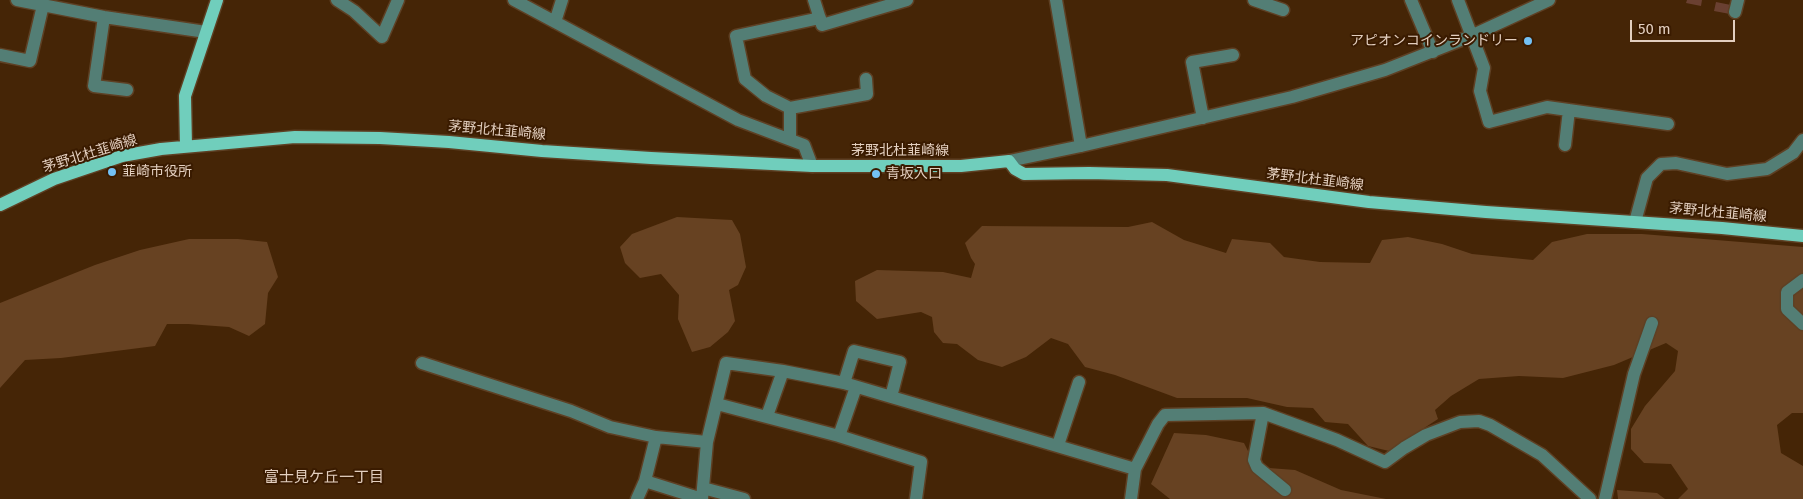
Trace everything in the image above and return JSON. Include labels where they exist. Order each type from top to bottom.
[{"type":"main road","points":[[186,146],[185,96],[217,0]]},
{"type":"main road","name":"茅野北杜韮崎線","points":[[0,205],[54,179],[130,155],[161,148],[295,137],[380,138],[450,142],[542,151],[812,166],[961,166],[1008,161],[1015,169],[1024,174],[1089,173],[1167,176],[1369,202],[1803,236]]},
{"type":"street","points":[[17,0],[206,32]]},
{"type":"street","points":[[337,0],[354,11],[382,37],[398,0]]},
{"type":"street","points":[[514,0],[738,120],[804,145],[812,166]]},
{"type":"street","points":[[555,22],[562,0]]},
{"type":"street","points":[[814,0],[822,25],[907,0]]},
{"type":"street","points":[[1056,0],[1080,146]]},
{"type":"street","points":[[1254,0],[1283,10]]},
{"type":"street","points":[[1410,0],[1433,52]]},
{"type":"street","points":[[1458,0],[1470,36],[1484,68],[1480,91],[1489,122],[1547,107],[1668,124]]},
{"type":"street","points":[[1008,161],[1292,97],[1385,70],[1433,52],[1549,0]]},
{"type":"street","points":[[0,55],[30,61],[44,5]]},
{"type":"street","points":[[104,16],[94,86],[127,90]]},
{"type":"street","points":[[820,18],[736,36],[745,80],[766,96],[790,108],[868,94],[866,79]]},
{"type":"street","points":[[1203,118],[1192,62],[1233,55]]},
{"type":"street","points":[[790,108],[790,139]]},
{"type":"street","points":[[1565,145],[1570,110]]},
{"type":"street","points":[[1635,222],[1647,178],[1661,164],[1676,163],[1726,174],[1767,169],[1793,153],[1803,140]]},
{"type":"street","points":[[1803,280],[1787,292],[1787,309],[1803,324]]},
{"type":"street","points":[[1605,499],[1634,374],[1652,323]]},
{"type":"street","points":[[839,436],[850,385],[854,351],[900,362],[891,397]]},
{"type":"street","points":[[422,363],[571,411],[610,427],[656,437],[707,442]]},
{"type":"street","points":[[645,481],[702,499],[707,442],[726,363],[782,371],[850,385],[1135,468]]},
{"type":"street","points":[[767,416],[782,371]]},
{"type":"street","points":[[1058,445],[1079,382]]},
{"type":"street","points":[[717,404],[839,436],[921,462],[916,499]]},
{"type":"street","points":[[1263,413],[1254,460],[1257,467],[1284,490]]},
{"type":"street","points":[[1131,499],[1135,468],[1158,424],[1165,415],[1263,413],[1337,440],[1385,462],[1426,435],[1460,422],[1479,422],[1490,425],[1542,455],[1590,499]]},
{"type":"street","points":[[637,499],[645,481],[656,437]]},
{"type":"street","points":[[702,488],[744,499]]},
{"type":"shaded area","points":[[677,217],[732,220],[740,234],[746,267],[738,285],[729,290],[735,321],[728,332],[710,347],[692,352],[678,319],[679,295],[661,274],[640,278],[625,263],[620,247],[632,234]]},
{"type":"shaded area","points":[[1152,222],[1184,240],[1226,253],[1232,239],[1270,243],[1284,257],[1320,262],[1370,263],[1382,240],[1408,237],[1442,244],[1472,254],[1533,260],[1552,242],[1587,234],[1642,234],[1803,247],[1803,413],[1792,413],[1777,425],[1781,453],[1803,466],[1803,499],[1678,499],[1688,489],[1671,464],[1644,463],[1631,449],[1631,429],[1645,406],[1675,371],[1678,351],[1666,343],[1614,365],[1563,378],[1519,376],[1479,379],[1451,396],[1435,410],[1438,419],[1389,451],[1368,446],[1348,424],[1325,422],[1313,408],[1287,407],[1247,398],[1177,398],[1115,375],[1085,367],[1068,344],[1051,338],[1026,357],[1002,367],[978,360],[957,344],[943,343],[934,332],[932,317],[921,312],[877,319],[856,301],[855,281],[877,270],[943,272],[971,278],[975,264],[965,243],[982,226],[1128,227]]},
{"type":"shaded area","points":[[189,239],[238,239],[267,242],[278,277],[268,293],[265,324],[249,336],[229,327],[167,324],[155,346],[61,358],[25,360],[0,388],[0,303],[95,265],[140,250]]},
{"type":"shaded area","points":[[1174,433],[1206,435],[1244,443],[1256,467],[1295,470],[1341,490],[1386,499],[1170,499],[1151,484]]},
{"type":"shaded area","points":[[1617,490],[1657,493],[1665,499],[1618,499]]},
{"type":"building","points":[[1687,0],[1702,0],[1701,6],[1686,3]]},
{"type":"building","points":[[1716,2],[1731,5],[1730,14],[1714,11]]},
{"type":"place","name":"アピオンコインランドリー","points":[[1528,41]]},
{"type":"place","name":"韮崎市役所","points":[[112,172]]},
{"type":"place","name":"青坂入口","points":[[876,174]]},
{"type":"district","name":"富士見ケ丘一丁目","points":[[324,478]]}]
